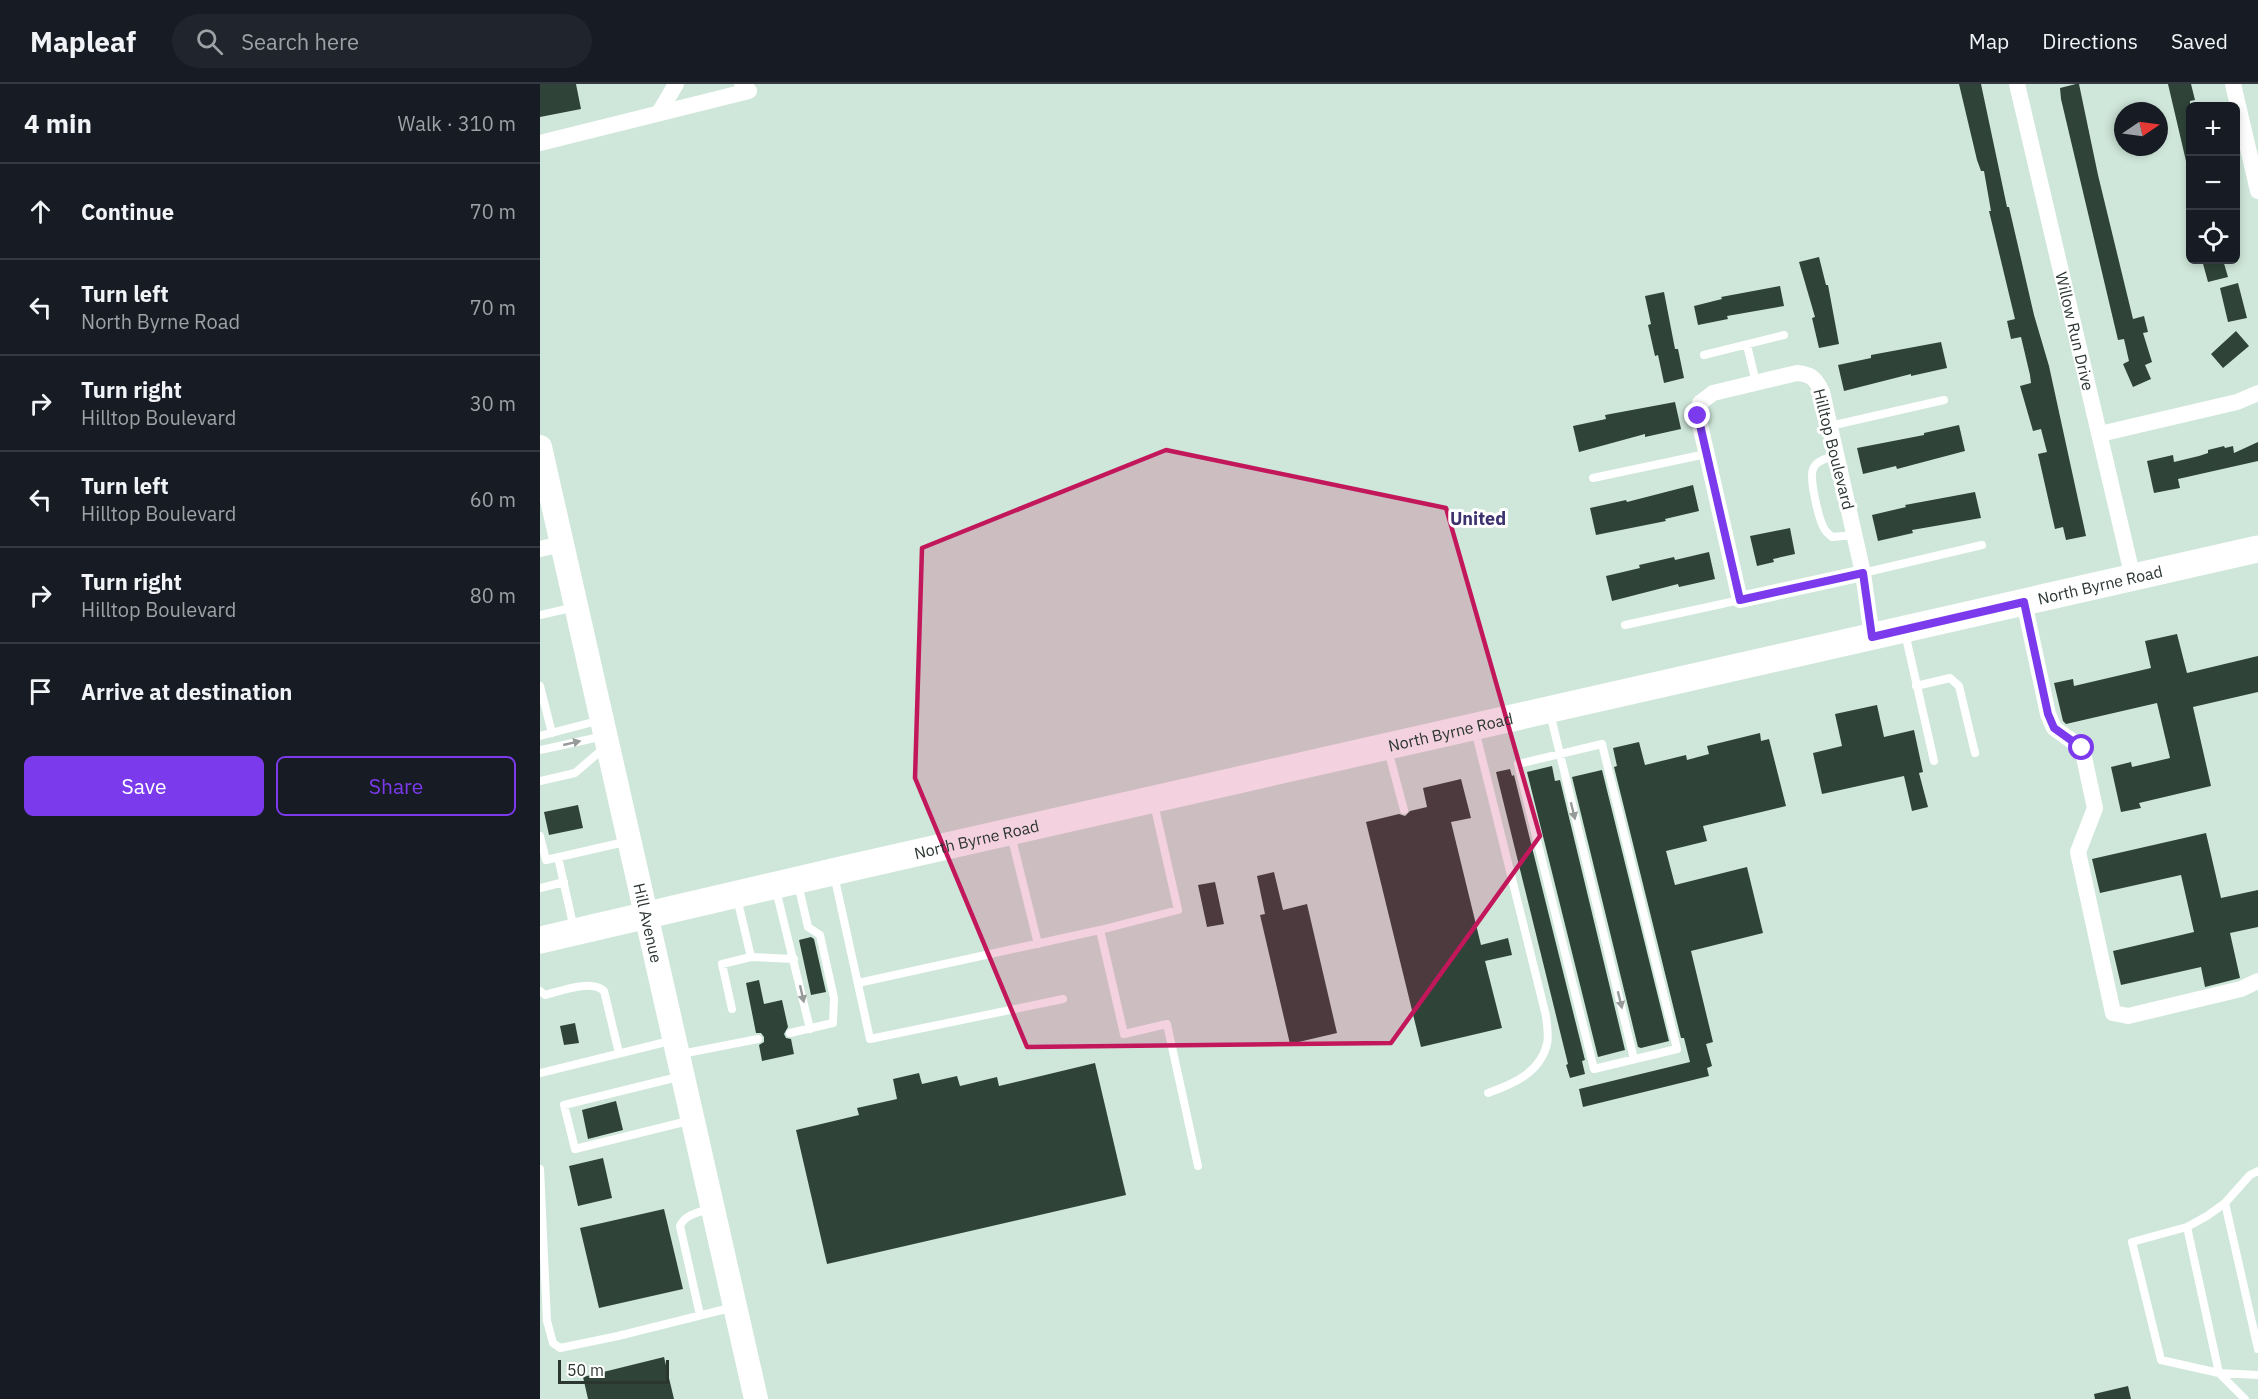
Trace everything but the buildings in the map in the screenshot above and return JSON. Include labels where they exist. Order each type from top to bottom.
[{"type":"main road","name":"Hill Avenue","points":[[540,447],[551,546],[576,607],[756,1399]]},
{"type":"main road","name":"North Byrne Road","points":[[540,940],[1010,831],[2258,549]]},
{"type":"street","points":[[659,113],[676,84]]},
{"type":"street","points":[[540,143],[749,91],[742,84]]},
{"type":"street","name":"Willow Run Drive","points":[[2017,84],[2133,578]]},
{"type":"street","points":[[2233,84],[2258,191]]},
{"type":"street","name":"Hilltop Boulevard","points":[[1740,600],[1698,416],[1700,403],[1713,393],[1797,373],[1807,374],[1817,381],[1822,392],[1863,573],[1872,637]]},
{"type":"street","points":[[2100,434],[2237,402],[2258,393]]},
{"type":"street","points":[[1740,600],[1863,573]]},
{"type":"street","points":[[2024,602],[2048,714],[2054,728],[2082,748],[2095,808],[2078,852],[2113,1014],[2128,1016],[2241,990],[2258,981]]},
{"type":"lane","points":[[1704,355],[1784,335]]},
{"type":"lane","points":[[1747,345],[1756,383]]},
{"type":"lane","points":[[1830,426],[1944,400]]},
{"type":"lane","points":[[1593,478],[1706,454]]},
{"type":"lane","points":[[1837,456],[1820,461],[1813,469],[1812,482],[1817,504],[1825,530],[1832,537],[1855,535]]},
{"type":"lane","points":[[1863,573],[1982,545]]},
{"type":"lane","points":[[1625,625],[1740,600]]},
{"type":"lane","points":[[540,615],[576,607]]},
{"type":"lane","points":[[1904,630],[1934,761]]},
{"type":"lane","points":[[1916,686],[1950,678],[1959,686],[1975,753]]},
{"type":"lane","points":[[540,686],[552,733]]},
{"type":"lane","points":[[1549,710],[1634,1059]]},
{"type":"lane","points":[[1474,727],[1546,1016],[1548,1043],[1541,1059],[1529,1072],[1515,1083],[1488,1093]]},
{"type":"lane","points":[[540,736],[552,733],[604,734]]},
{"type":"lane","points":[[540,750],[604,734]]},
{"type":"lane","points":[[540,781],[575,773],[604,734]]},
{"type":"lane","points":[[1602,744],[1677,1049],[1594,1069],[1518,764],[1559,754],[1602,744]]},
{"type":"lane","points":[[1388,746],[1404,810]]},
{"type":"lane","points":[[858,983],[1100,930],[1178,910],[1153,799]]},
{"type":"lane","points":[[1010,831],[1038,944]]},
{"type":"lane","points":[[540,838],[546,860],[629,841]]},
{"type":"lane","points":[[558,857],[575,932]]},
{"type":"lane","points":[[834,872],[870,1039],[1063,999]]},
{"type":"lane","points":[[540,888],[564,882]]},
{"type":"lane","points":[[786,883],[794,959],[810,1029]]},
{"type":"lane","points":[[786,883],[808,927],[820,935],[834,998],[833,1023],[790,1034]]},
{"type":"lane","points":[[736,894],[751,957]]},
{"type":"lane","points":[[1100,930],[1124,1034],[1167,1024],[1198,1167]]},
{"type":"lane","points":[[732,1009],[722,964],[751,957],[794,959]]},
{"type":"lane","points":[[540,991],[545,995],[591,985],[599,986],[604,991],[619,1053]]},
{"type":"lane","points":[[692,1120],[575,1149],[564,1105],[678,1057],[758,1039]]},
{"type":"lane","points":[[540,1073],[619,1053],[678,1057]]},
{"type":"lane","points":[[540,1169],[547,1321],[553,1343],[560,1348],[735,1307]]},
{"type":"lane","points":[[2258,1171],[2250,1175],[2225,1203],[2207,1216],[2187,1227],[2132,1242],[2161,1360],[2219,1373],[2258,1375]]},
{"type":"lane","points":[[2225,1203],[2258,1350]]},
{"type":"lane","points":[[700,1316],[680,1226],[682,1220],[690,1215],[712,1208]]},
{"type":"lane","points":[[2187,1227],[2219,1373],[2245,1399]]},
{"type":"highlighted area","points":[[1166,450],[1446,508],[1540,836],[1391,1043],[1027,1047],[915,778],[922,548]]},
{"type":"district","name":"United","points":[[1478,518]]},
{"type":"route","points":[[1698,416],[1740,600],[1863,573],[1872,637],[2024,602],[2048,714],[2054,728],[2082,748]]}]
